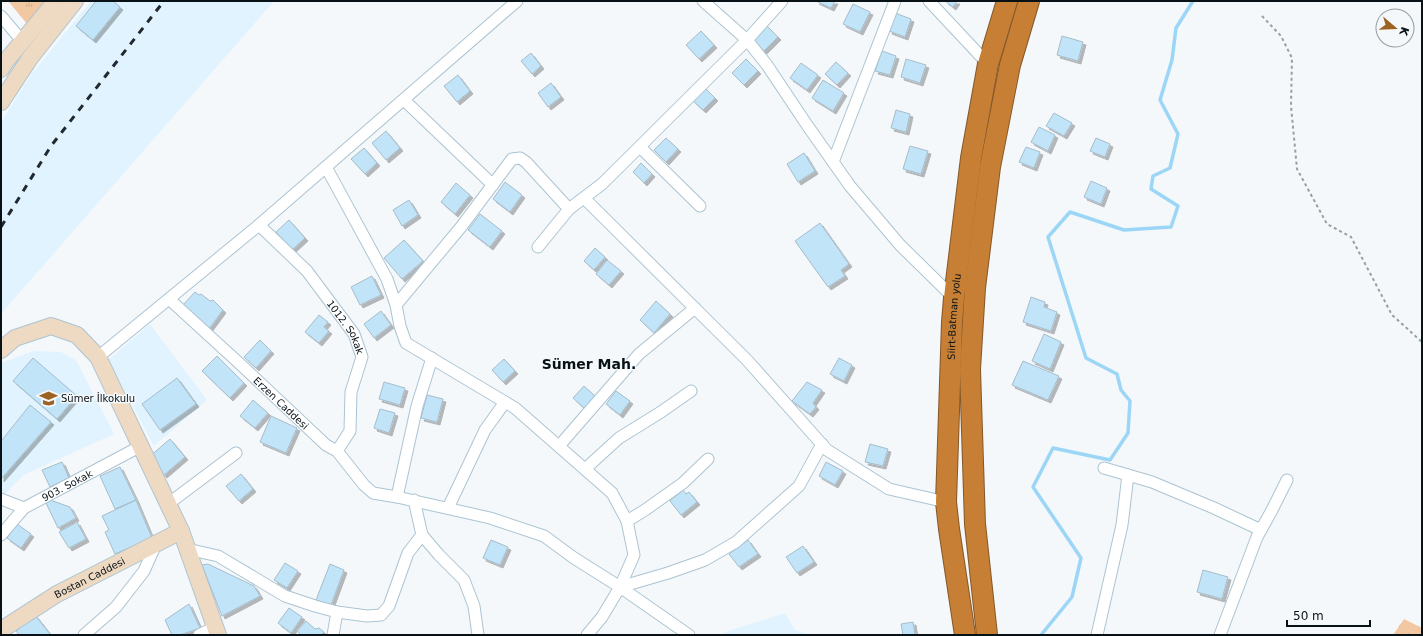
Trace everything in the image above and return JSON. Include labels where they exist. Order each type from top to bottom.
[{"type":"highway","name":"Siirt-Batman yolu","points":[[965,635],[946,502],[954,298],[971,158],[988,64],[1007,1]]},
{"type":"highway","name":"Siirt-Batman yolu","points":[[987,635],[975,524],[970,368],[975,295],[990,167],[1010,65],[1029,1]]},
{"type":"main road","points":[[3,64],[56,1]]},
{"type":"main road","points":[[1,102],[30,58],[75,1]]},
{"type":"main road","points":[[3,64],[30,58]]},
{"type":"main road","points":[[1,350],[15,338],[51,326],[77,335],[98,357],[181,531],[216,631]]},
{"type":"main road","name":"Bostan Caddesi","points":[[1,630],[57,594],[181,531]]},
{"type":"street","points":[[98,357],[259,225],[517,1]]},
{"type":"street","points":[[703,1],[747,40],[767,66],[850,186],[900,245],[954,298]]},
{"type":"street","points":[[538,247],[569,209],[602,184],[640,147],[747,40],[782,1]]},
{"type":"street","points":[[833,162],[895,1]]},
{"type":"street","points":[[929,1],[988,64]]},
{"type":"street","points":[[1,16],[23,42]]},
{"type":"street","points":[[404,100],[492,185]]},
{"type":"street","points":[[640,147],[700,206]]},
{"type":"street","points":[[396,305],[461,227],[512,159],[520,158],[526,162],[569,209]]},
{"type":"street","points":[[326,167],[387,279],[396,305],[400,326],[406,343],[515,408],[612,493],[627,520],[634,555],[620,587],[602,617],[587,635]]},
{"type":"street","points":[[584,198],[747,360],[827,450],[889,489],[946,502]]},
{"type":"street","name":"1012. Sokak","points":[[259,225],[307,271],[354,334],[362,357],[352,392],[350,431],[337,451]]},
{"type":"street","name":"Erzen Caddesi","points":[[169,299],[326,445],[337,451],[364,485],[373,493],[397,496],[490,518],[544,536],[574,558],[620,587],[689,635]]},
{"type":"street","points":[[559,446],[639,354],[695,308]]},
{"type":"street","points":[[397,496],[417,406],[432,358]]},
{"type":"street","points":[[585,469],[619,438],[691,391]]},
{"type":"street","points":[[448,508],[485,430],[505,402]]},
{"type":"street","points":[[620,587],[705,560],[736,542],[799,486],[822,444]]},
{"type":"street","name":"903. Sokak","points":[[1,535],[24,508],[141,446]]},
{"type":"street","points":[[168,504],[236,453]]},
{"type":"street","points":[[627,520],[645,510],[683,483],[708,459]]},
{"type":"street","points":[[1104,468],[1159,485],[1261,530]]},
{"type":"street","points":[[1098,635],[1122,525],[1128,475]]},
{"type":"street","points":[[1220,635],[1257,537],[1287,480]]},
{"type":"street","points":[[1,499],[24,508]]},
{"type":"street","points":[[414,500],[422,535],[439,555],[464,580],[474,606],[478,635]]},
{"type":"street","points":[[187,549],[218,556],[285,596],[337,612],[367,616],[381,615],[389,606],[408,553],[422,535]]},
{"type":"street","points":[[84,635],[116,607],[144,571],[156,544]]},
{"type":"street","points":[[333,635],[337,612]]},
{"type":"street","points":[[199,635],[216,631]]},
{"type":"path","points":[[1262,16],[1281,36],[1292,58],[1292,106],[1297,169],[1327,224],[1351,237],[1392,315],[1422,342]]},
{"type":"shaded area","points":[[91,1],[274,1],[1,314],[1,122],[31,75]]},
{"type":"shaded area","points":[[150,324],[207,400],[154,446],[108,360]]},
{"type":"shaded area","name":"Sümer İlkokulu","points":[[34,351],[61,352],[76,360],[114,434],[24,475],[5,494],[1,492],[1,363]]},
{"type":"shaded area","points":[[785,613],[795,630],[813,635],[723,635],[725,632]]},
{"type":"green space","points":[[8,1],[47,1],[28,25]]},
{"type":"green space","points":[[1404,619],[1422,628],[1422,635],[1393,635]]},
{"type":"building","points":[[96,1],[113,1],[120,7],[93,40],[76,26]]},
{"type":"building","points":[[816,1],[835,1],[831,8]]},
{"type":"building","points":[[945,1],[957,1],[953,7]]},
{"type":"building","points":[[853,4],[870,12],[860,32],[843,24]]},
{"type":"building","points":[[895,13],[911,19],[905,37],[889,31]]},
{"type":"building","points":[[766,25],[778,37],[764,51],[752,39]]},
{"type":"building","points":[[701,31],[714,45],[699,59],[686,45]]},
{"type":"building","points":[[1062,36],[1083,42],[1078,61],[1057,55]]},
{"type":"building","points":[[882,51],[896,56],[890,75],[875,71]]},
{"type":"building","points":[[531,53],[541,66],[532,74],[521,61]]},
{"type":"building","points":[[746,59],[758,71],[744,85],[732,73]]},
{"type":"building","points":[[906,59],[926,65],[920,83],[901,77]]},
{"type":"building","points":[[836,62],[848,73],[837,85],[825,74]]},
{"type":"building","points":[[801,63],[818,75],[807,90],[790,78]]},
{"type":"building","points":[[458,75],[470,91],[457,102],[444,86]]},
{"type":"building","points":[[823,80],[844,93],[833,111],[812,98]]},
{"type":"building","points":[[551,83],[561,97],[548,107],[538,93]]},
{"type":"building","points":[[705,88],[715,98],[703,110],[693,101]]},
{"type":"building","points":[[896,110],[910,114],[906,132],[891,128]]},
{"type":"building","points":[[1054,113],[1072,123],[1064,136],[1046,126]]},
{"type":"building","points":[[1039,127],[1055,135],[1048,151],[1031,142]]},
{"type":"building","points":[[386,131],[400,148],[386,160],[372,143]]},
{"type":"building","points":[[666,138],[678,149],[666,162],[654,150]]},
{"type":"building","points":[[1096,138],[1110,144],[1105,157],[1090,151]]},
{"type":"building","points":[[910,146],[928,151],[921,174],[903,169]]},
{"type":"building","points":[[1026,147],[1040,152],[1034,168],[1019,162]]},
{"type":"building","points":[[364,148],[377,163],[365,174],[351,159]]},
{"type":"building","points":[[804,153],[815,171],[798,182],[787,164]]},
{"type":"building","points":[[641,163],[652,174],[644,183],[633,172]]},
{"type":"building","points":[[1091,181],[1107,188],[1101,204],[1084,197]]},
{"type":"building","points":[[505,182],[522,195],[510,212],[493,199]]},
{"type":"building","points":[[456,183],[470,195],[455,214],[441,202]]},
{"type":"building","points":[[409,200],[418,215],[402,226],[393,210]]},
{"type":"building","points":[[480,214],[502,231],[490,247],[468,230]]},
{"type":"building","points":[[289,220],[305,238],[292,250],[276,232]]},
{"type":"building","points":[[820,223],[849,264],[841,270],[845,276],[828,287],[795,241]]},
{"type":"building","points":[[404,240],[423,261],[402,279],[384,258]]},
{"type":"building","points":[[595,248],[605,257],[594,270],[584,261]]},
{"type":"building","points":[[607,260],[621,271],[609,285],[596,274]]},
{"type":"building","points":[[372,276],[381,295],[360,305],[351,287]]},
{"type":"building","points":[[195,292],[199,295],[201,294],[210,301],[213,300],[223,310],[209,329],[182,306]]},
{"type":"building","points":[[1031,297],[1045,302],[1044,307],[1057,312],[1051,331],[1023,322]]},
{"type":"building","points":[[656,301],[670,314],[654,333],[640,320]]},
{"type":"building","points":[[381,311],[391,325],[374,338],[364,324]]},
{"type":"building","points":[[319,315],[328,322],[324,327],[329,331],[319,343],[305,332]]},
{"type":"building","points":[[1044,334],[1061,342],[1050,369],[1032,361]]},
{"type":"building","points":[[260,340],[271,351],[256,368],[244,357]]},
{"type":"building","points":[[217,356],[244,383],[230,398],[202,371]]},
{"type":"building","points":[[33,358],[77,396],[57,419],[13,381]]},
{"type":"building","points":[[839,358],[852,365],[844,381],[830,374]]},
{"type":"building","points":[[504,359],[515,371],[503,382],[492,370]]},
{"type":"building","points":[[1023,361],[1059,376],[1048,400],[1012,385]]},
{"type":"building","points":[[177,378],[196,404],[160,430],[142,404]]},
{"type":"building","points":[[384,382],[405,388],[400,405],[379,399]]},
{"type":"building","points":[[807,382],[822,390],[813,403],[816,407],[810,414],[792,401]]},
{"type":"building","points":[[584,386],[596,397],[585,409],[573,398]]},
{"type":"building","points":[[616,391],[630,401],[620,415],[606,404]]},
{"type":"building","points":[[427,395],[443,399],[437,422],[421,418]]},
{"type":"building","points":[[253,400],[268,413],[255,428],[240,416]]},
{"type":"building","points":[[30,405],[51,422],[1,479],[1,439],[2,440]]},
{"type":"building","points":[[380,409],[395,413],[389,433],[374,428]]},
{"type":"building","points":[[271,416],[297,428],[286,453],[260,442]]},
{"type":"building","points":[[170,439],[185,457],[164,475],[149,457]]},
{"type":"building","points":[[870,444],[888,449],[883,466],[865,462]]},
{"type":"building","points":[[62,462],[69,478],[50,487],[42,470]]},
{"type":"building","points":[[826,462],[843,471],[835,485],[819,476]]},
{"type":"building","points":[[120,467],[136,500],[115,509],[100,476]]},
{"type":"building","points":[[241,474],[253,489],[239,501],[226,486]]},
{"type":"building","points":[[683,490],[686,494],[689,492],[697,502],[681,515],[670,501]]},
{"type":"building","points":[[50,500],[70,507],[76,518],[58,528],[46,503]]},
{"type":"building","points":[[136,500],[152,538],[115,554],[105,532],[109,530],[102,516]]},
{"type":"building","points":[[77,522],[86,539],[69,548],[59,532]]},
{"type":"building","points":[[17,524],[31,534],[21,548],[7,538]]},
{"type":"building","points":[[491,540],[508,547],[500,565],[483,558]]},
{"type":"building","points":[[748,540],[758,554],[739,567],[729,554]]},
{"type":"building","points":[[803,546],[814,562],[797,573],[786,557]]},
{"type":"building","points":[[285,563],[298,571],[287,588],[274,580]]},
{"type":"building","points":[[208,564],[254,586],[260,596],[222,616],[202,565]]},
{"type":"building","points":[[330,564],[344,570],[331,605],[316,600]]},
{"type":"building","points":[[1203,570],[1228,577],[1222,599],[1197,592]]},
{"type":"building","points":[[189,604],[200,628],[180,635],[172,635],[165,620]]},
{"type":"building","points":[[289,608],[302,617],[291,633],[278,623]]},
{"type":"building","points":[[35,615],[50,634],[19,635],[16,631]]},
{"type":"building","points":[[306,621],[315,629],[319,628],[324,632],[321,635],[301,635],[297,631]]},
{"type":"building","points":[[913,622],[915,635],[903,635],[901,624]]},
{"type":"waterway","points":[[1041,635],[1072,597],[1081,558],[1033,487],[1053,448],[1110,460],[1128,433],[1130,401],[1121,390],[1117,374],[1086,358],[1048,237],[1070,212],[1124,230],[1171,227],[1178,206],[1151,189],[1153,176],[1170,168],[1178,134],[1160,100],[1172,60],[1176,28],[1193,1]]},
{"type":"railway","points":[[1,227],[51,146],[164,1]]},
{"type":"place","name":"Sümer İlkokulu","points":[[48,398]]},
{"type":"district","name":"Sümer Mah.","points":[[589,364]]}]
